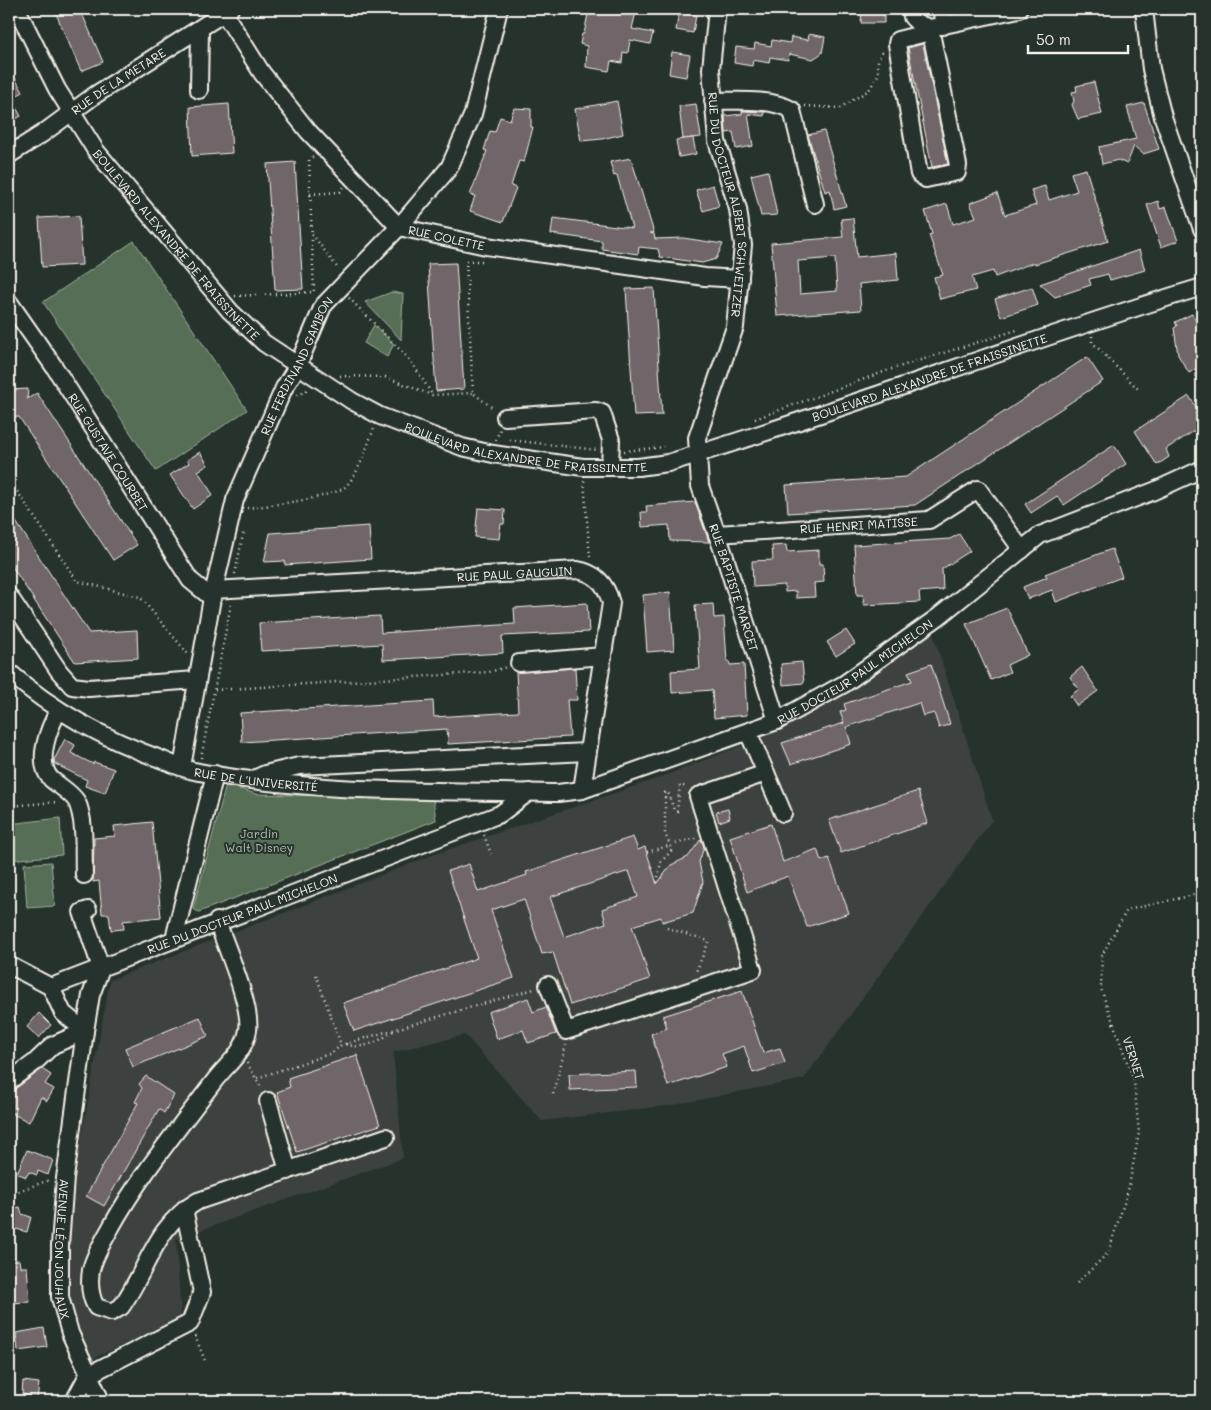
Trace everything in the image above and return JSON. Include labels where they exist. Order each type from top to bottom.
[{"type":"street","name":"BOULEVARD ALEXANDRE DE FRAISSINETTE","points":[[17,9],[57,89],[96,151],[230,311],[264,343],[298,365],[329,379],[352,402],[397,424],[462,448],[583,467],[611,459],[668,463],[898,388],[1092,320],[1202,287]]},
{"type":"street","name":"RUE FERDINAND GAMBON","points":[[182,767],[212,594],[233,508],[284,388],[298,365],[315,320],[323,306],[399,227],[449,168],[473,114],[499,9]]},
{"type":"street","name":"RUE DU DOCTEUR ALBERT SCHWEITZER","points":[[697,454],[697,438],[735,327],[743,246],[738,209],[717,141],[710,69],[717,9]]},
{"type":"street","points":[[942,9],[936,27],[958,165],[956,172],[926,179],[920,174],[897,44],[898,40],[926,33],[936,27],[1019,9]]},
{"type":"street","points":[[1144,9],[1152,69],[1162,117],[1202,229]]},
{"type":"street","name":"RUE DE LA METARE","points":[[9,154],[227,11]]},
{"type":"street","name":"RUE COLETTE","points":[[227,11],[262,73],[323,149],[399,227],[486,254],[740,279]]},
{"type":"street","points":[[912,17],[919,24],[936,27]]},
{"type":"street","points":[[199,90],[200,29]]},
{"type":"street","points":[[713,101],[746,101],[784,106],[792,110],[815,204]]},
{"type":"street","name":"RUE GUSTAVE COURBET","points":[[9,302],[55,368],[190,580],[212,594]]},
{"type":"street","points":[[505,417],[596,411],[602,413],[611,440],[611,459]]},
{"type":"street","name":"RUE BAPTISTE MARCET","points":[[697,454],[700,486],[777,721]]},
{"type":"street","name":"RUE DOCTEUR PAUL MICHELON","points":[[529,792],[558,793],[582,790],[777,721],[844,684],[938,618],[1040,535],[1154,491],[1202,469]]},
{"type":"street","name":"RUE HENRI MATISSE","points":[[717,534],[929,520],[978,489],[1022,550]]},
{"type":"street","name":"RUE PAUL GAUGUIN","points":[[212,594],[233,590],[577,570],[591,574],[605,586],[611,603],[586,752],[582,790]]},
{"type":"street","points":[[9,596],[59,671],[72,686],[89,688],[197,673]]},
{"type":"street","points":[[519,663],[603,656]]},
{"type":"street","name":"RUE DE L'UNIVERSITÉ","points":[[9,672],[29,690],[98,732],[198,772],[298,786],[529,792]]},
{"type":"street","points":[[60,710],[52,723],[43,759],[50,777],[76,800],[80,814],[84,875]]},
{"type":"street","points":[[748,732],[783,813]]},
{"type":"street","points":[[252,780],[265,774],[299,766],[586,752]]},
{"type":"street","points":[[548,985],[566,1031],[753,970],[698,796],[766,773]]},
{"type":"street","points":[[174,939],[215,774]]},
{"type":"street","name":"RUE DU DOCTEUR PAUL MICHELON","points":[[480,827],[503,792]]},
{"type":"street","name":"RUE DU DOCTEUR PAUL MICHELON","points":[[51,987],[217,921],[480,827],[529,792]]},
{"type":"street","points":[[88,910],[82,912],[101,968]]},
{"type":"street","points":[[217,921],[247,1009],[248,1030],[240,1053],[221,1073],[155,1160],[113,1223],[91,1270],[92,1299],[96,1307],[112,1312],[121,1307],[166,1227],[184,1209],[198,1201],[386,1137]]},
{"type":"street","points":[[9,966],[51,987],[63,1013],[85,1031],[53,1045],[34,1063],[9,1081]]},
{"type":"street","name":"AVENUE LÉON JOUHAUX","points":[[101,968],[92,995],[85,1031],[65,1178],[60,1245],[60,1297],[70,1333],[101,1401]]},
{"type":"street","points":[[268,1101],[288,1170]]},
{"type":"street","points":[[74,1401],[88,1375],[190,1323],[202,1292],[184,1209]]},
{"type":"path","points":[[792,110],[804,106],[840,108],[869,90],[878,75],[878,60],[884,46],[898,40]]},
{"type":"path","points":[[315,320],[309,160],[323,149]]},
{"type":"path","points":[[310,194],[340,192],[351,177]]},
{"type":"path","points":[[311,233],[343,285],[410,360],[432,395]]},
{"type":"path","points":[[473,393],[466,261],[486,254]]},
{"type":"path","points":[[229,289],[241,303]]},
{"type":"path","points":[[235,296],[314,292]]},
{"type":"path","points":[[753,420],[890,370],[1022,328]]},
{"type":"path","points":[[1092,342],[1140,391]]},
{"type":"path","points":[[296,395],[308,390],[319,395],[329,379],[385,378],[432,395],[473,393],[505,417],[493,454]]},
{"type":"path","points":[[488,437],[611,459],[665,447]]},
{"type":"path","points":[[233,508],[249,508],[329,495],[344,488],[353,477],[370,438]]},
{"type":"path","points":[[583,467],[591,574]]},
{"type":"path","points":[[9,480],[77,581],[140,597],[197,673]]},
{"type":"path","points":[[247,517],[253,499]]},
{"type":"path","points":[[198,772],[245,526]]},
{"type":"path","points":[[215,690],[489,672],[519,663]]},
{"type":"path","points":[[657,882],[659,867],[670,854],[670,845],[665,834],[665,793],[668,792],[674,810],[677,811],[680,785],[683,784],[698,796]]},
{"type":"path","points":[[9,806],[76,800]]},
{"type":"path","points":[[480,827],[491,854]]},
{"type":"path","points":[[647,852],[686,840]]},
{"type":"path","name":"VERNET","points":[[1077,1283],[1108,1253],[1128,1191],[1139,1133],[1134,1081],[1101,989],[1102,955],[1127,910],[1198,894],[1202,889]]},
{"type":"path","points":[[667,928],[709,941],[688,992]]},
{"type":"path","points":[[316,975],[341,1045]]},
{"type":"path","points":[[258,1078],[332,1053],[341,1045],[548,985]]},
{"type":"path","points":[[346,1044],[354,1047],[362,1046],[384,1038],[394,1030]]},
{"type":"path","points":[[553,1094],[566,1044],[566,1031]]},
{"type":"path","points":[[240,1053],[258,1078],[268,1101]]},
{"type":"path","points":[[9,1194],[52,1180],[65,1178]]},
{"type":"path","points":[[190,1323],[206,1363]]},
{"type":"shaded area","points":[[932,631],[992,820],[804,1079],[673,1105],[542,1121],[465,1035],[393,1052],[403,1158],[176,1239],[181,1318],[92,1359],[67,1299],[67,1218],[110,980],[441,852],[659,778],[783,729]]},
{"type":"green space","points":[[134,241],[247,410],[156,471],[43,302]]},
{"type":"green space","points":[[392,292],[403,294],[401,340],[365,302]]},
{"type":"green space","points":[[374,325],[394,344],[387,357],[364,343]]},
{"type":"green space","name":"Jardin Walt Disney","points":[[226,785],[256,794],[433,799],[436,820],[199,912],[193,909]]},
{"type":"green space","points":[[60,818],[62,855],[9,860],[9,824]]},
{"type":"green space","points":[[51,862],[55,906],[27,908],[24,864]]},
{"type":"building","points":[[54,9],[80,9],[103,62],[81,71]]},
{"type":"building","points":[[589,9],[632,9],[631,11],[636,12],[632,29],[653,33],[650,44],[630,40],[628,53],[623,52],[622,63],[611,61],[609,71],[586,67],[587,46],[580,44]]},
{"type":"building","points":[[862,9],[884,9],[884,23],[861,23]]},
{"type":"building","points":[[679,12],[696,15],[693,33],[676,30]]},
{"type":"building","points":[[809,34],[825,37],[822,53],[813,59],[789,54],[788,60],[770,57],[769,63],[753,60],[752,66],[734,63],[736,47],[754,49],[755,43],[771,46],[772,40],[790,43],[791,37],[808,40]]},
{"type":"building","points":[[923,44],[948,164],[932,167],[908,48]]},
{"type":"building","points":[[672,52],[690,55],[686,77],[669,74]]},
{"type":"building","points":[[9,68],[23,92],[11,99],[21,116],[9,123]]},
{"type":"building","points":[[1094,82],[1102,114],[1078,119],[1072,105],[1074,101],[1072,92],[1077,91],[1076,86]]},
{"type":"building","points":[[617,101],[623,134],[581,141],[575,109]]},
{"type":"building","points":[[1144,103],[1159,149],[1143,154],[1134,146],[1127,164],[1118,160],[1102,164],[1099,147],[1136,139],[1127,107]]},
{"type":"building","points":[[229,104],[232,153],[192,156],[190,107]]},
{"type":"building","points":[[696,104],[701,137],[683,139],[679,106]]},
{"type":"building","points":[[514,108],[531,109],[531,127],[533,127],[524,162],[519,161],[511,186],[516,188],[503,222],[470,211],[475,196],[470,195],[487,151],[484,150],[490,131],[495,132],[500,117],[510,120]]},
{"type":"building","points":[[742,111],[765,112],[764,116],[748,114],[753,146],[736,149],[733,132],[726,133],[725,116],[742,114]]},
{"type":"building","points":[[824,131],[846,206],[834,209],[830,190],[825,192],[808,135]]},
{"type":"building","points":[[693,138],[696,154],[679,157],[676,140]]},
{"type":"building","points":[[631,158],[654,233],[650,233],[654,234],[655,239],[683,238],[723,244],[716,259],[702,263],[660,257],[658,249],[639,247],[638,254],[602,249],[602,241],[551,234],[553,218],[632,228],[617,175],[614,176],[610,162]]},
{"type":"building","points":[[295,162],[303,289],[275,290],[267,164]]},
{"type":"building","points":[[1086,169],[1108,241],[1035,264],[1035,262],[995,277],[993,271],[972,277],[976,290],[940,299],[934,277],[943,275],[929,235],[932,234],[925,211],[947,204],[953,224],[976,217],[970,203],[997,193],[1005,215],[1036,205],[1031,190],[1045,186],[1049,200],[1077,191],[1071,173]]},
{"type":"building","points":[[768,171],[777,215],[761,216],[751,175]]},
{"type":"building","points":[[713,185],[719,206],[703,211],[696,190]]},
{"type":"building","points":[[1158,201],[1160,209],[1166,207],[1178,241],[1161,247],[1147,205]]},
{"type":"building","points":[[79,216],[82,265],[42,267],[39,218]]},
{"type":"building","points":[[853,218],[857,257],[896,253],[898,280],[859,284],[861,310],[777,316],[771,243],[843,237],[841,219]],"holes":[[[835,258],[837,291],[800,294],[798,261]]]},
{"type":"building","points":[[1139,250],[1145,270],[1110,280],[1108,274],[1089,279],[1091,285],[1055,297],[1040,284]]},
{"type":"building","points":[[456,263],[464,389],[436,391],[428,264]]},
{"type":"building","points":[[1032,287],[1038,305],[1001,317],[995,299]]},
{"type":"building","points":[[654,288],[662,415],[634,416],[626,289]]},
{"type":"building","points":[[1192,314],[1202,331],[1202,365],[1189,373],[1178,355],[1174,328],[1177,326],[1175,322]]},
{"type":"building","points":[[1087,357],[1103,381],[915,505],[788,513],[786,485],[906,477]]},
{"type":"building","points":[[28,389],[27,399],[37,393],[137,545],[113,560],[19,417],[9,417],[9,390]]},
{"type":"building","points":[[1189,396],[1199,411],[1195,413],[1202,426],[1166,449],[1169,457],[1157,465],[1135,431]]},
{"type":"building","points":[[1114,445],[1126,464],[1064,505],[1057,496],[1031,513],[1025,504]]},
{"type":"building","points":[[200,452],[208,465],[198,471],[213,495],[193,509],[170,475],[189,463],[187,460]]},
{"type":"building","points":[[695,502],[709,542],[670,541],[669,525],[642,527],[641,512],[647,512],[646,506]]},
{"type":"building","points":[[478,508],[505,510],[504,524],[501,524],[499,539],[475,537]]},
{"type":"building","points":[[9,511],[89,633],[137,630],[138,658],[75,662],[9,562]]},
{"type":"building","points":[[369,526],[371,559],[285,565],[285,561],[264,562],[270,533]]},
{"type":"building","points":[[959,534],[970,551],[942,569],[943,590],[919,592],[920,602],[864,605],[863,595],[857,595],[854,545],[950,539]]},
{"type":"building","points":[[786,545],[787,552],[819,550],[819,564],[823,564],[824,582],[814,583],[815,597],[796,598],[796,591],[785,592],[785,585],[753,587],[752,561],[773,560],[772,546]]},
{"type":"building","points":[[1112,549],[1122,577],[1056,602],[1052,590],[1028,599],[1023,587],[1047,577],[1045,574]]},
{"type":"building","points":[[670,592],[674,650],[647,652],[643,595]]},
{"type":"building","points":[[587,603],[589,632],[502,636],[503,653],[383,660],[382,644],[261,651],[259,623],[380,616],[381,633],[515,624],[514,608]]},
{"type":"building","points":[[713,604],[714,618],[724,617],[727,661],[729,661],[730,665],[744,664],[747,715],[714,718],[712,690],[672,693],[671,671],[700,669],[695,605]]},
{"type":"building","points":[[1007,608],[1028,655],[1007,665],[1010,672],[991,680],[966,624]]},
{"type":"building","points":[[846,630],[855,644],[836,656],[827,642]]},
{"type":"building","points":[[802,662],[804,683],[783,685],[781,664]]},
{"type":"building","points":[[931,664],[950,724],[939,728],[934,713],[923,716],[919,703],[846,727],[851,744],[791,764],[782,743],[844,723],[840,712],[846,710],[844,704],[912,681],[908,672]]},
{"type":"building","points":[[1082,667],[1098,691],[1077,706],[1070,696],[1079,689],[1070,677]]},
{"type":"building","points":[[575,668],[577,700],[567,700],[570,737],[448,744],[447,729],[242,742],[240,713],[433,701],[434,717],[518,712],[516,672]]},
{"type":"building","points":[[65,739],[75,745],[71,753],[93,764],[94,762],[114,769],[105,793],[85,786],[87,780],[55,764],[54,760]]},
{"type":"building","points":[[918,791],[928,823],[841,853],[829,820]]},
{"type":"building","points":[[728,809],[730,818],[719,822],[716,812]]},
{"type":"building","points":[[152,822],[161,917],[123,921],[124,929],[111,930],[109,914],[102,914],[99,881],[93,882],[94,838],[115,836],[114,826]]},
{"type":"building","points":[[771,824],[783,862],[817,849],[821,861],[829,858],[849,913],[807,927],[788,876],[747,892],[730,837]]},
{"type":"building","points":[[633,837],[638,850],[645,847],[657,884],[671,865],[688,857],[701,839],[704,847],[699,862],[703,882],[693,913],[662,922],[661,917],[632,926],[650,979],[570,1005],[553,952],[542,954],[524,899],[491,910],[514,978],[354,1031],[343,1003],[477,958],[448,871],[469,864],[478,892],[527,875],[526,872]],"holes":[[[629,871],[638,897],[602,909],[606,923],[564,937],[550,897]]]},
{"type":"building","points":[[742,991],[763,1053],[780,1048],[785,1063],[753,1073],[744,1046],[722,1054],[727,1067],[668,1086],[651,1034],[667,1028],[663,1016]]},
{"type":"building","points":[[528,998],[533,1012],[546,1007],[556,1034],[528,1043],[523,1030],[497,1039],[488,1012]]},
{"type":"building","points":[[39,1013],[51,1025],[39,1038],[27,1027]]},
{"type":"building","points":[[200,1017],[208,1036],[133,1067],[125,1048]]},
{"type":"building","points":[[357,1055],[380,1125],[297,1152],[277,1092],[290,1087],[288,1078]]},
{"type":"building","points":[[42,1069],[51,1075],[45,1084],[54,1089],[47,1101],[41,1097],[29,1122],[9,1112],[9,1091],[15,1089]]},
{"type":"building","points":[[636,1071],[637,1087],[570,1090],[569,1074]]},
{"type":"building","points":[[146,1076],[174,1095],[164,1113],[159,1109],[104,1206],[86,1196],[138,1103],[135,1102],[142,1088],[139,1084]]},
{"type":"building","points":[[27,1150],[53,1160],[48,1175],[38,1171],[37,1175],[29,1172],[26,1177],[17,1173]]},
{"type":"building","points":[[20,1207],[22,1214],[31,1217],[27,1232],[9,1227],[9,1209]]},
{"type":"building","points":[[19,1260],[20,1267],[27,1267],[30,1302],[9,1303],[9,1261]]},
{"type":"building","points":[[44,1328],[47,1347],[18,1351],[16,1333]]},
{"type":"building","points":[[23,1381],[39,1383],[37,1401],[26,1401],[27,1395],[22,1394]]}]
